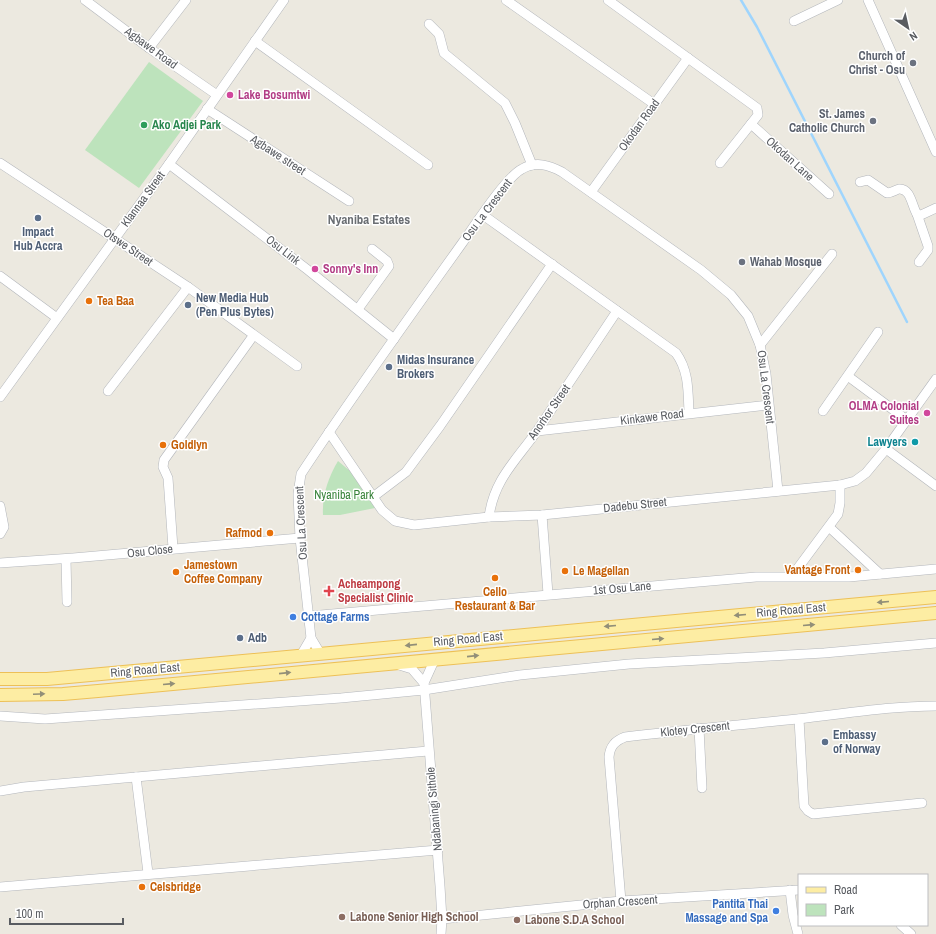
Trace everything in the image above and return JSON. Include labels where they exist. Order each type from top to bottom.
[{"type":"main road","name":"Ring Road East","points":[[0,679],[47,679],[936,597]]},
{"type":"main road","points":[[904,600],[906,616]]},
{"type":"main road","name":"Ring Road East","points":[[0,695],[70,693],[434,661],[936,613]]},
{"type":"street","name":"Agbawe Road","points":[[85,0],[149,48],[217,95]]},
{"type":"street","points":[[149,48],[186,0]]},
{"type":"street","name":"Klannaa Street","points":[[0,397],[169,164],[284,0]]},
{"type":"street","points":[[506,0],[654,104]]},
{"type":"street","points":[[608,0],[757,108],[758,115],[720,163]]},
{"type":"street","points":[[794,21],[838,0]]},
{"type":"street","points":[[868,0],[935,147]]},
{"type":"street","points":[[428,24],[439,34],[444,53],[505,103],[532,165]]},
{"type":"street","points":[[255,41],[428,165]]},
{"type":"street","name":"Okodan Road","points":[[591,192],[688,58]]},
{"type":"street","name":"Agbawe street","points":[[207,109],[349,201]]},
{"type":"street","name":"Okodan Lane","points":[[751,124],[829,194]]},
{"type":"street","name":"Otswe Street","points":[[0,163],[188,287],[296,366]]},
{"type":"street","name":"Osu Link","points":[[169,164],[358,309],[394,339]]},
{"type":"street","name":"Osu La Crescent","points":[[320,653],[311,638],[300,538],[298,494],[301,474],[394,339],[483,215],[514,174],[523,168],[542,164],[551,166],[591,192],[701,270],[731,295],[748,316],[760,345],[766,374],[778,491]]},
{"type":"street","points":[[860,182],[868,180],[887,193],[899,189],[904,190],[909,194],[928,246],[928,250],[919,262]]},
{"type":"street","points":[[917,214],[921,214],[936,208]]},
{"type":"street","points":[[483,215],[670,348],[681,359],[685,367],[688,381],[689,413]]},
{"type":"street","points":[[358,309],[389,266],[388,261],[372,249]]},
{"type":"street","points":[[760,345],[832,254]]},
{"type":"street","points":[[373,497],[406,472],[440,426],[552,264]]},
{"type":"street","points":[[0,276],[57,318]]},
{"type":"street","points":[[108,391],[188,287]]},
{"type":"street","name":"Anorhor Street","points":[[489,517],[491,501],[499,482],[537,431],[617,311]]},
{"type":"street","points":[[823,411],[849,377],[878,332]]},
{"type":"street","points":[[173,548],[168,478],[163,467],[164,460],[253,336]]},
{"type":"street","points":[[849,377],[907,420]]},
{"type":"street","name":"Dadebu Street","points":[[329,432],[382,510],[395,521],[414,525],[489,517],[542,515],[840,485],[860,478],[886,449],[934,381]]},
{"type":"street","name":"Kinkawe Road","points":[[537,431],[768,405]]},
{"type":"street","points":[[886,449],[936,486]]},
{"type":"street","points":[[792,576],[838,514],[840,503],[840,485]]},
{"type":"street","points":[[0,506],[4,527],[0,534]]},
{"type":"street","points":[[542,515],[548,594]]},
{"type":"street","points":[[829,527],[880,574]]},
{"type":"street","name":"Osu Close","points":[[0,563],[300,538]]},
{"type":"street","points":[[66,558],[67,602]]},
{"type":"street","name":"1st Osu Lane","points":[[309,616],[756,577],[792,576],[820,578],[936,569]]},
{"type":"street","points":[[301,655],[311,638]]},
{"type":"street","points":[[0,716],[45,719],[333,699],[424,686],[629,664],[824,653],[936,644]]},
{"type":"street","name":"Ndabaningi Sithole","points":[[434,661],[424,686],[428,751],[438,850],[442,919],[441,934]]},
{"type":"street","points":[[397,664],[412,669],[424,686]]},
{"type":"street","name":"Klotey Crescent","points":[[621,901],[612,795],[610,750],[617,740],[625,737],[699,728],[799,719],[905,706],[936,706]]},
{"type":"street","points":[[799,719],[804,806],[808,811],[813,814],[922,803]]},
{"type":"street","points":[[699,728],[702,788]]},
{"type":"street","points":[[0,791],[24,787],[428,751]]},
{"type":"street","points":[[136,777],[148,873]]},
{"type":"street","points":[[0,887],[148,873],[438,850]]},
{"type":"street","points":[[794,890],[793,915],[798,934]]},
{"type":"street","name":"Orphan Crescent","points":[[442,919],[621,901],[794,890]]},
{"type":"street","points":[[902,926],[911,934]]},
{"type":"green space","name":"Ako Adjei Park","points":[[149,62],[203,101],[139,188],[85,150]]},
{"type":"green space","name":"Nyaniba Park","points":[[338,461],[350,471],[375,508],[340,515],[323,515],[326,487]]},
{"type":"waterway","points":[[741,0],[757,27],[907,322]]},
{"type":"place","name":"Church of Christ - Osu","points":[[913,63]]},
{"type":"place","name":"Lake Bosumtwi","points":[[230,95]]},
{"type":"place","name":"St. James Catholic Church","points":[[873,121]]},
{"type":"place","name":"Ako Adjei Park","points":[[144,125]]},
{"type":"place","name":"Impact Hub Accra","points":[[38,218]]},
{"type":"place","name":"Wahab Mosque","points":[[742,262]]},
{"type":"place","name":"Sonny's Inn","points":[[315,269]]},
{"type":"place","name":"Tea Baa","points":[[89,301]]},
{"type":"place","name":"New Media Hub (Pen Plus Bytes)","points":[[188,305]]},
{"type":"place","name":"Midas Insurance Brokers","points":[[389,367]]},
{"type":"place","name":"OLMA Colonial Suites","points":[[927,413]]},
{"type":"place","name":"Lawyers","points":[[915,442]]},
{"type":"place","name":"Goldlyn","points":[[163,445]]},
{"type":"place","name":"Rafmod","points":[[270,533]]},
{"type":"place","name":"Vantage Front","points":[[858,570]]},
{"type":"place","name":"Le Magellan","points":[[565,571]]},
{"type":"place","name":"Jamestown Coffee Company","points":[[176,572]]},
{"type":"place","name":"Cello Restaurant & Bar","points":[[495,578]]},
{"type":"place","name":"Acheampong Specialist Clinic","points":[[329,591]]},
{"type":"place","name":"Cottage Farms","points":[[293,617]]},
{"type":"place","name":"Adb","points":[[240,638]]},
{"type":"place","name":"Embassy of Norway","points":[[825,742]]},
{"type":"place","name":"Celsbridge","points":[[142,887]]},
{"type":"place","name":"Pantita Thai Massage and Spa","points":[[776,911]]},
{"type":"place","name":"Labone Senior High School","points":[[342,917]]},
{"type":"place","name":"Labone S.D.A School","points":[[517,920]]},
{"type":"district","name":"Nyaniba Estates","points":[[369,219]]}]
